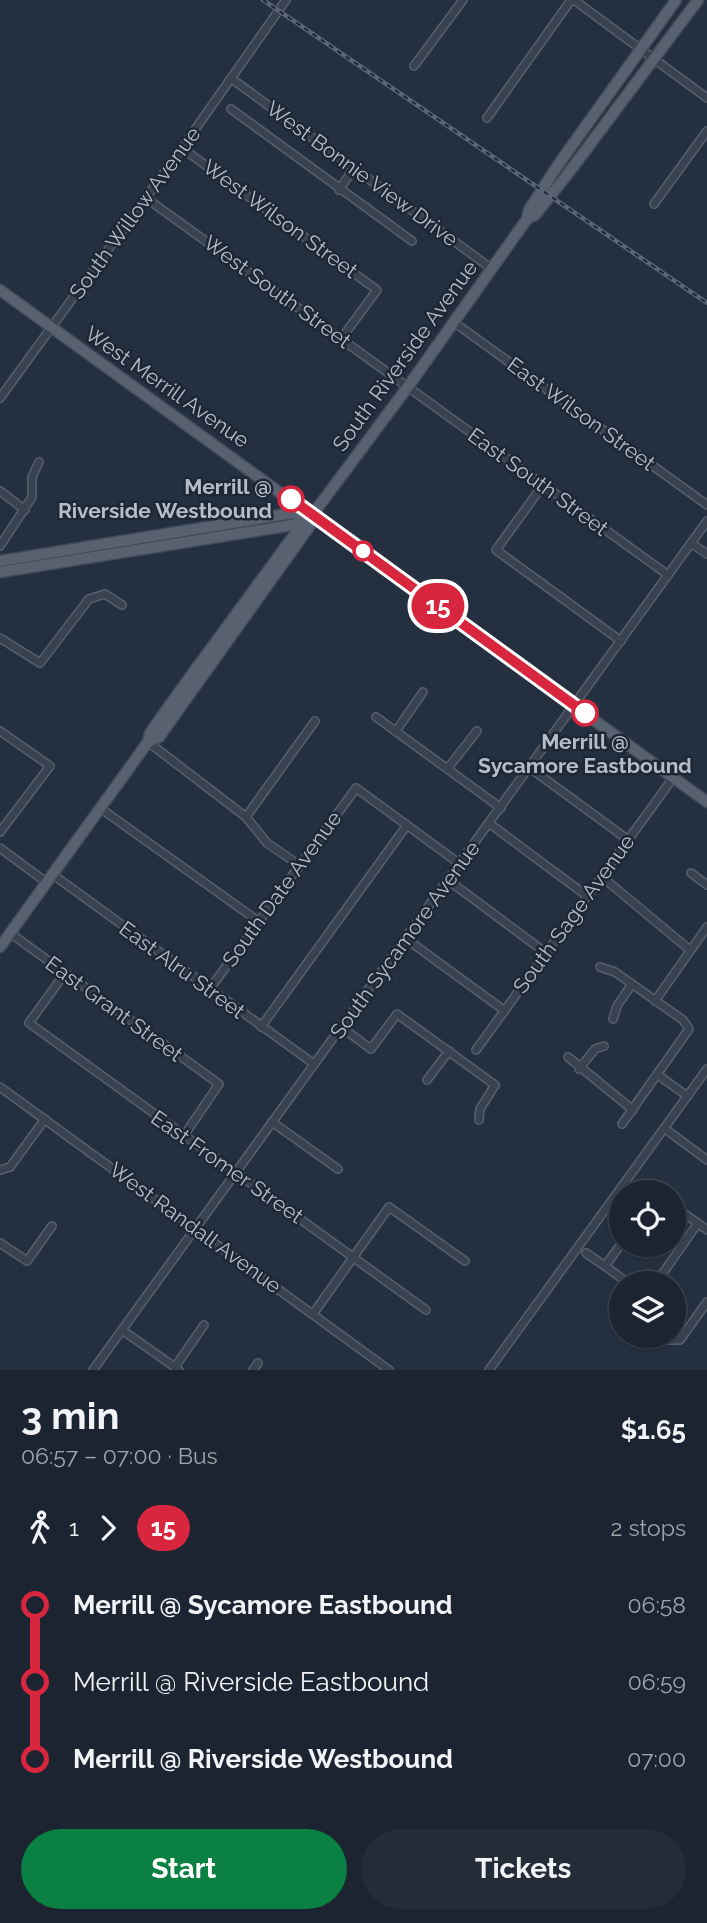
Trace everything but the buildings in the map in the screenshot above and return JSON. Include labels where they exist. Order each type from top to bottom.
[{"type":"main road","name":"South Riverside Avenue","points":[[0,947],[290,539],[313,514],[455,323],[527,219],[529,210],[558,165],[676,0]]},
{"type":"main road","name":"South Riverside Avenue","points":[[527,219],[535,215],[656,60],[698,0]]},
{"type":"main road","name":"West Merrill Avenue","points":[[0,290],[313,514],[707,802]]},
{"type":"main road","points":[[0,561],[293,513],[313,514]]},
{"type":"main road","name":"South Riverside Avenue","points":[[148,742],[159,737],[250,612],[309,527],[313,514]]},
{"type":"main road","points":[[0,572],[293,525],[313,514]]},
{"type":"main road","points":[[273,528],[287,533],[290,539]]},
{"type":"street","name":"South Willow Avenue","points":[[0,398],[232,79],[286,0]]},
{"type":"street","name":"South Willow Avenue","points":[[269,27],[291,0]]},
{"type":"street","points":[[414,66],[463,0]]},
{"type":"street","points":[[487,118],[573,0],[707,98]]},
{"type":"street","name":"West Bonnie View Drive","points":[[232,79],[492,269]]},
{"type":"street","points":[[231,109],[412,242]]},
{"type":"street","points":[[654,204],[707,131]]},
{"type":"street","name":"West Wilson Street","points":[[182,148],[377,290],[341,339]]},
{"type":"street","points":[[339,190],[354,168]]},
{"type":"street","name":"West South Street","points":[[146,198],[407,388]]},
{"type":"street","name":"East Wilson Street","points":[[455,323],[707,505]]},
{"type":"street","name":"East South Street","points":[[407,388],[668,575]]},
{"type":"street","points":[[0,546],[32,497],[32,477],[40,463]]},
{"type":"street","points":[[543,485],[496,550],[621,641]]},
{"type":"street","points":[[0,491],[25,510]]},
{"type":"street","name":"South Sycamore Avenue","points":[[93,1370],[707,521]]},
{"type":"street","points":[[691,543],[707,554]]},
{"type":"street","points":[[0,638],[40,663],[89,599],[108,595],[122,605]]},
{"type":"street","points":[[396,731],[423,692]]},
{"type":"street","points":[[376,716],[501,808]]},
{"type":"street","points":[[246,817],[315,721]]},
{"type":"street","points":[[0,731],[50,766],[0,832]]},
{"type":"street","points":[[448,768],[477,731]]},
{"type":"street","points":[[148,742],[246,817],[267,843],[299,865]]},
{"type":"street","points":[[530,768],[627,839]]},
{"type":"street","name":"South Sage Avenue","points":[[476,1050],[673,778]]},
{"type":"street","name":"South Date Avenue","points":[[209,990],[356,788],[407,825]]},
{"type":"street","points":[[100,808],[258,921]]},
{"type":"street","points":[[489,824],[587,896]]},
{"type":"street","points":[[261,1027],[407,825],[460,864]]},
{"type":"street","name":"East Alru Street","points":[[0,848],[49,878],[314,1065]]},
{"type":"street","points":[[691,873],[707,886]]},
{"type":"street","points":[[601,876],[690,950]]},
{"type":"street","points":[[448,880],[546,953]]},
{"type":"street","points":[[655,1001],[707,927]]},
{"type":"street","name":"East Grant Street","points":[[10,933],[219,1084],[183,1137]]},
{"type":"street","points":[[405,938],[505,1011]]},
{"type":"street","points":[[600,967],[615,972],[687,1024],[689,1029],[622,1124]]},
{"type":"street","name":"East Fromer Street","points":[[65,974],[29,1023],[183,1137],[354,1256],[426,1310]]},
{"type":"street","points":[[613,1019],[617,1006],[632,984]]},
{"type":"street","points":[[341,1027],[371,1049],[397,1014],[495,1085],[480,1109],[479,1120]]},
{"type":"street","points":[[579,1069],[595,1049],[604,1046]]},
{"type":"street","points":[[427,1080],[449,1051]]},
{"type":"street","points":[[568,1057],[579,1069],[633,1110]]},
{"type":"street","points":[[637,1180],[664,1129],[707,1069]]},
{"type":"street","points":[[658,1075],[687,1096]]},
{"type":"street","name":"West Randall Avenue","points":[[0,1087],[390,1370]]},
{"type":"street","points":[[0,1170],[10,1167],[45,1119]]},
{"type":"street","points":[[272,1122],[338,1170]]},
{"type":"street","points":[[664,1129],[707,1160]]},
{"type":"street","points":[[313,1314],[389,1207],[465,1261]]},
{"type":"street","points":[[686,1214],[707,1230]]},
{"type":"street","points":[[664,1271],[698,1223]]},
{"type":"street","points":[[0,1242],[27,1261],[52,1226]]},
{"type":"street","points":[[489,1370],[609,1226]]},
{"type":"street","points":[[586,1253],[612,1271]]},
{"type":"street","points":[[605,1266],[612,1257]]},
{"type":"street","points":[[686,1332],[707,1302]]},
{"type":"street","points":[[122,1330],[177,1369],[204,1325]]},
{"type":"railway","points":[[263,0],[707,303]]},
{"type":"bus line","name":"15","points":[[291,499],[585,713]]},
{"type":"place","name":"Merrill @ Riverside Westbound","points":[[291,499]]},
{"type":"place","name":"Merrill @ Sycamore Eastbound","points":[[585,713]]}]
